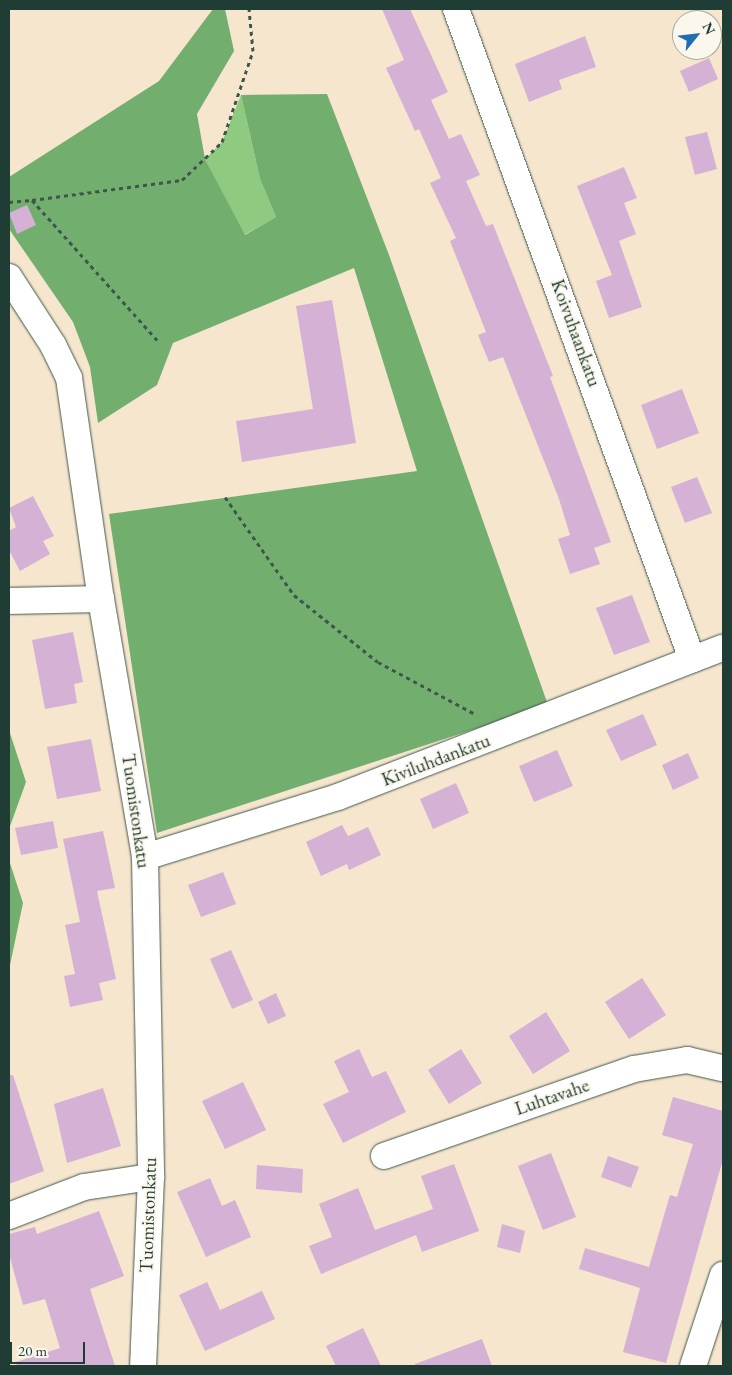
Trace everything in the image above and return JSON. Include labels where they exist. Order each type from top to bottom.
[{"type":"street","name":"Koivuhaankatu","points":[[456,9],[692,659]]},
{"type":"street","name":"Tuomistonkatu","points":[[9,276],[53,345],[69,378],[102,599],[144,857],[150,1177],[143,1366]]},
{"type":"street","points":[[9,601],[102,599]]},
{"type":"street","name":"Kiviluhdankatu","points":[[144,857],[338,797],[723,648]]},
{"type":"street","name":"Luhtavahe","points":[[384,1156],[634,1069],[687,1060],[723,1068]]},
{"type":"street","points":[[9,1216],[84,1187],[150,1177]]},
{"type":"street","points":[[693,1366],[723,1275]]},
{"type":"path","points":[[9,202],[182,180],[222,142],[226,134],[253,51],[249,9]]},
{"type":"path","points":[[32,200],[158,342]]},
{"type":"path","points":[[225,497],[294,595],[378,662],[509,732]]},
{"type":"green space","points":[[213,9],[225,9],[234,51],[197,114],[205,159],[245,235],[276,217],[260,179],[241,95],[327,94],[389,255],[548,705],[157,833],[109,514],[417,471],[354,268],[173,343],[157,385],[98,423],[90,367],[73,322],[9,229],[9,177],[159,81]]},
{"type":"green space","points":[[241,95],[260,179],[276,217],[244,235],[205,159],[222,142]]},
{"type":"green space","points":[[9,730],[26,782],[9,829]]},
{"type":"green space","points":[[9,860],[23,903],[9,970]]},
{"type":"building","points":[[382,9],[410,9],[448,92],[431,100],[449,139],[461,134],[480,175],[466,181],[486,226],[493,224],[553,376],[550,377],[611,542],[594,548],[600,564],[570,574],[558,539],[570,535],[559,499],[503,357],[489,362],[478,335],[486,332],[450,241],[456,238],[430,183],[441,178],[419,129],[415,131],[386,68],[404,60]]},
{"type":"building","points":[[585,36],[596,67],[559,80],[562,89],[529,102],[515,64]]},
{"type":"building","points":[[705,60],[710,60],[718,79],[689,92],[680,71]]},
{"type":"building","points":[[707,132],[717,169],[695,175],[685,137]]},
{"type":"building","points":[[624,167],[637,198],[624,203],[636,234],[619,241],[642,307],[609,318],[596,281],[612,275],[577,186]]},
{"type":"building","points":[[27,205],[36,225],[17,234],[9,213]]},
{"type":"building","points":[[332,300],[356,443],[242,462],[236,421],[313,409],[296,306]]},
{"type":"building","points":[[682,389],[699,433],[657,449],[641,405]]},
{"type":"building","points":[[697,477],[712,513],[685,523],[671,487]]},
{"type":"building","points":[[33,496],[54,536],[43,541],[50,554],[20,571],[9,550],[9,531],[16,527],[9,508]]},
{"type":"building","points":[[632,595],[650,642],[614,655],[596,608]]},
{"type":"building","points":[[73,632],[83,682],[74,684],[77,703],[45,709],[32,640]]},
{"type":"building","points":[[643,714],[657,745],[621,761],[606,730]]},
{"type":"building","points":[[91,739],[101,791],[57,799],[47,747]]},
{"type":"building","points":[[557,750],[573,786],[534,802],[519,766]]},
{"type":"building","points":[[688,753],[699,778],[673,790],[662,765]]},
{"type":"building","points":[[456,783],[469,813],[433,829],[420,799]]},
{"type":"building","points":[[53,821],[58,848],[21,855],[15,828]]},
{"type":"building","points":[[342,825],[348,836],[368,827],[381,855],[349,870],[347,864],[321,876],[306,842]]},
{"type":"building","points":[[103,831],[115,888],[97,891],[116,979],[99,983],[103,1000],[70,1007],[64,976],[75,974],[65,925],[80,922],[63,839]]},
{"type":"building","points":[[223,872],[236,904],[201,917],[188,885]]},
{"type":"building","points":[[231,950],[253,1000],[232,1009],[210,959]]},
{"type":"building","points":[[642,978],[666,1015],[629,1039],[605,1002]]},
{"type":"building","points":[[276,993],[286,1016],[268,1024],[258,1002]]},
{"type":"building","points":[[546,1012],[570,1051],[533,1074],[509,1036]]},
{"type":"building","points":[[359,1049],[372,1077],[386,1071],[406,1112],[343,1143],[323,1104],[349,1092],[334,1061]]},
{"type":"building","points":[[461,1049],[482,1083],[449,1104],[428,1070]]},
{"type":"building","points":[[9,1075],[13,1075],[44,1171],[9,1184]]},
{"type":"building","points":[[243,1082],[266,1130],[225,1149],[202,1101]]},
{"type":"building","points":[[103,1088],[121,1146],[67,1163],[54,1104]]},
{"type":"building","points":[[673,1097],[723,1111],[723,1159],[666,1363],[623,1352],[640,1288],[579,1269],[585,1248],[649,1267],[670,1195],[677,1197],[693,1144],[662,1135]]},
{"type":"building","points":[[551,1153],[576,1217],[543,1230],[518,1166]]},
{"type":"building","points":[[608,1156],[639,1167],[631,1188],[601,1177]]},
{"type":"building","points":[[454,1164],[479,1231],[422,1252],[416,1235],[321,1274],[309,1246],[332,1237],[319,1204],[358,1188],[375,1230],[433,1209],[421,1176]]},
{"type":"building","points":[[257,1165],[303,1169],[302,1193],[256,1189]]},
{"type":"building","points":[[210,1178],[222,1206],[235,1200],[251,1237],[206,1257],[177,1192]]},
{"type":"building","points":[[99,1211],[124,1276],[90,1289],[115,1366],[17,1366],[16,1362],[60,1348],[45,1299],[23,1305],[9,1254],[9,1234],[35,1227],[37,1234]]},
{"type":"building","points":[[502,1224],[525,1231],[520,1253],[497,1247]]},
{"type":"building","points":[[207,1282],[220,1310],[262,1291],[275,1319],[205,1351],[179,1295]]},
{"type":"building","points":[[363,1328],[381,1366],[336,1366],[326,1346]]},
{"type":"building","points":[[482,1339],[492,1366],[415,1366],[415,1364]]}]
